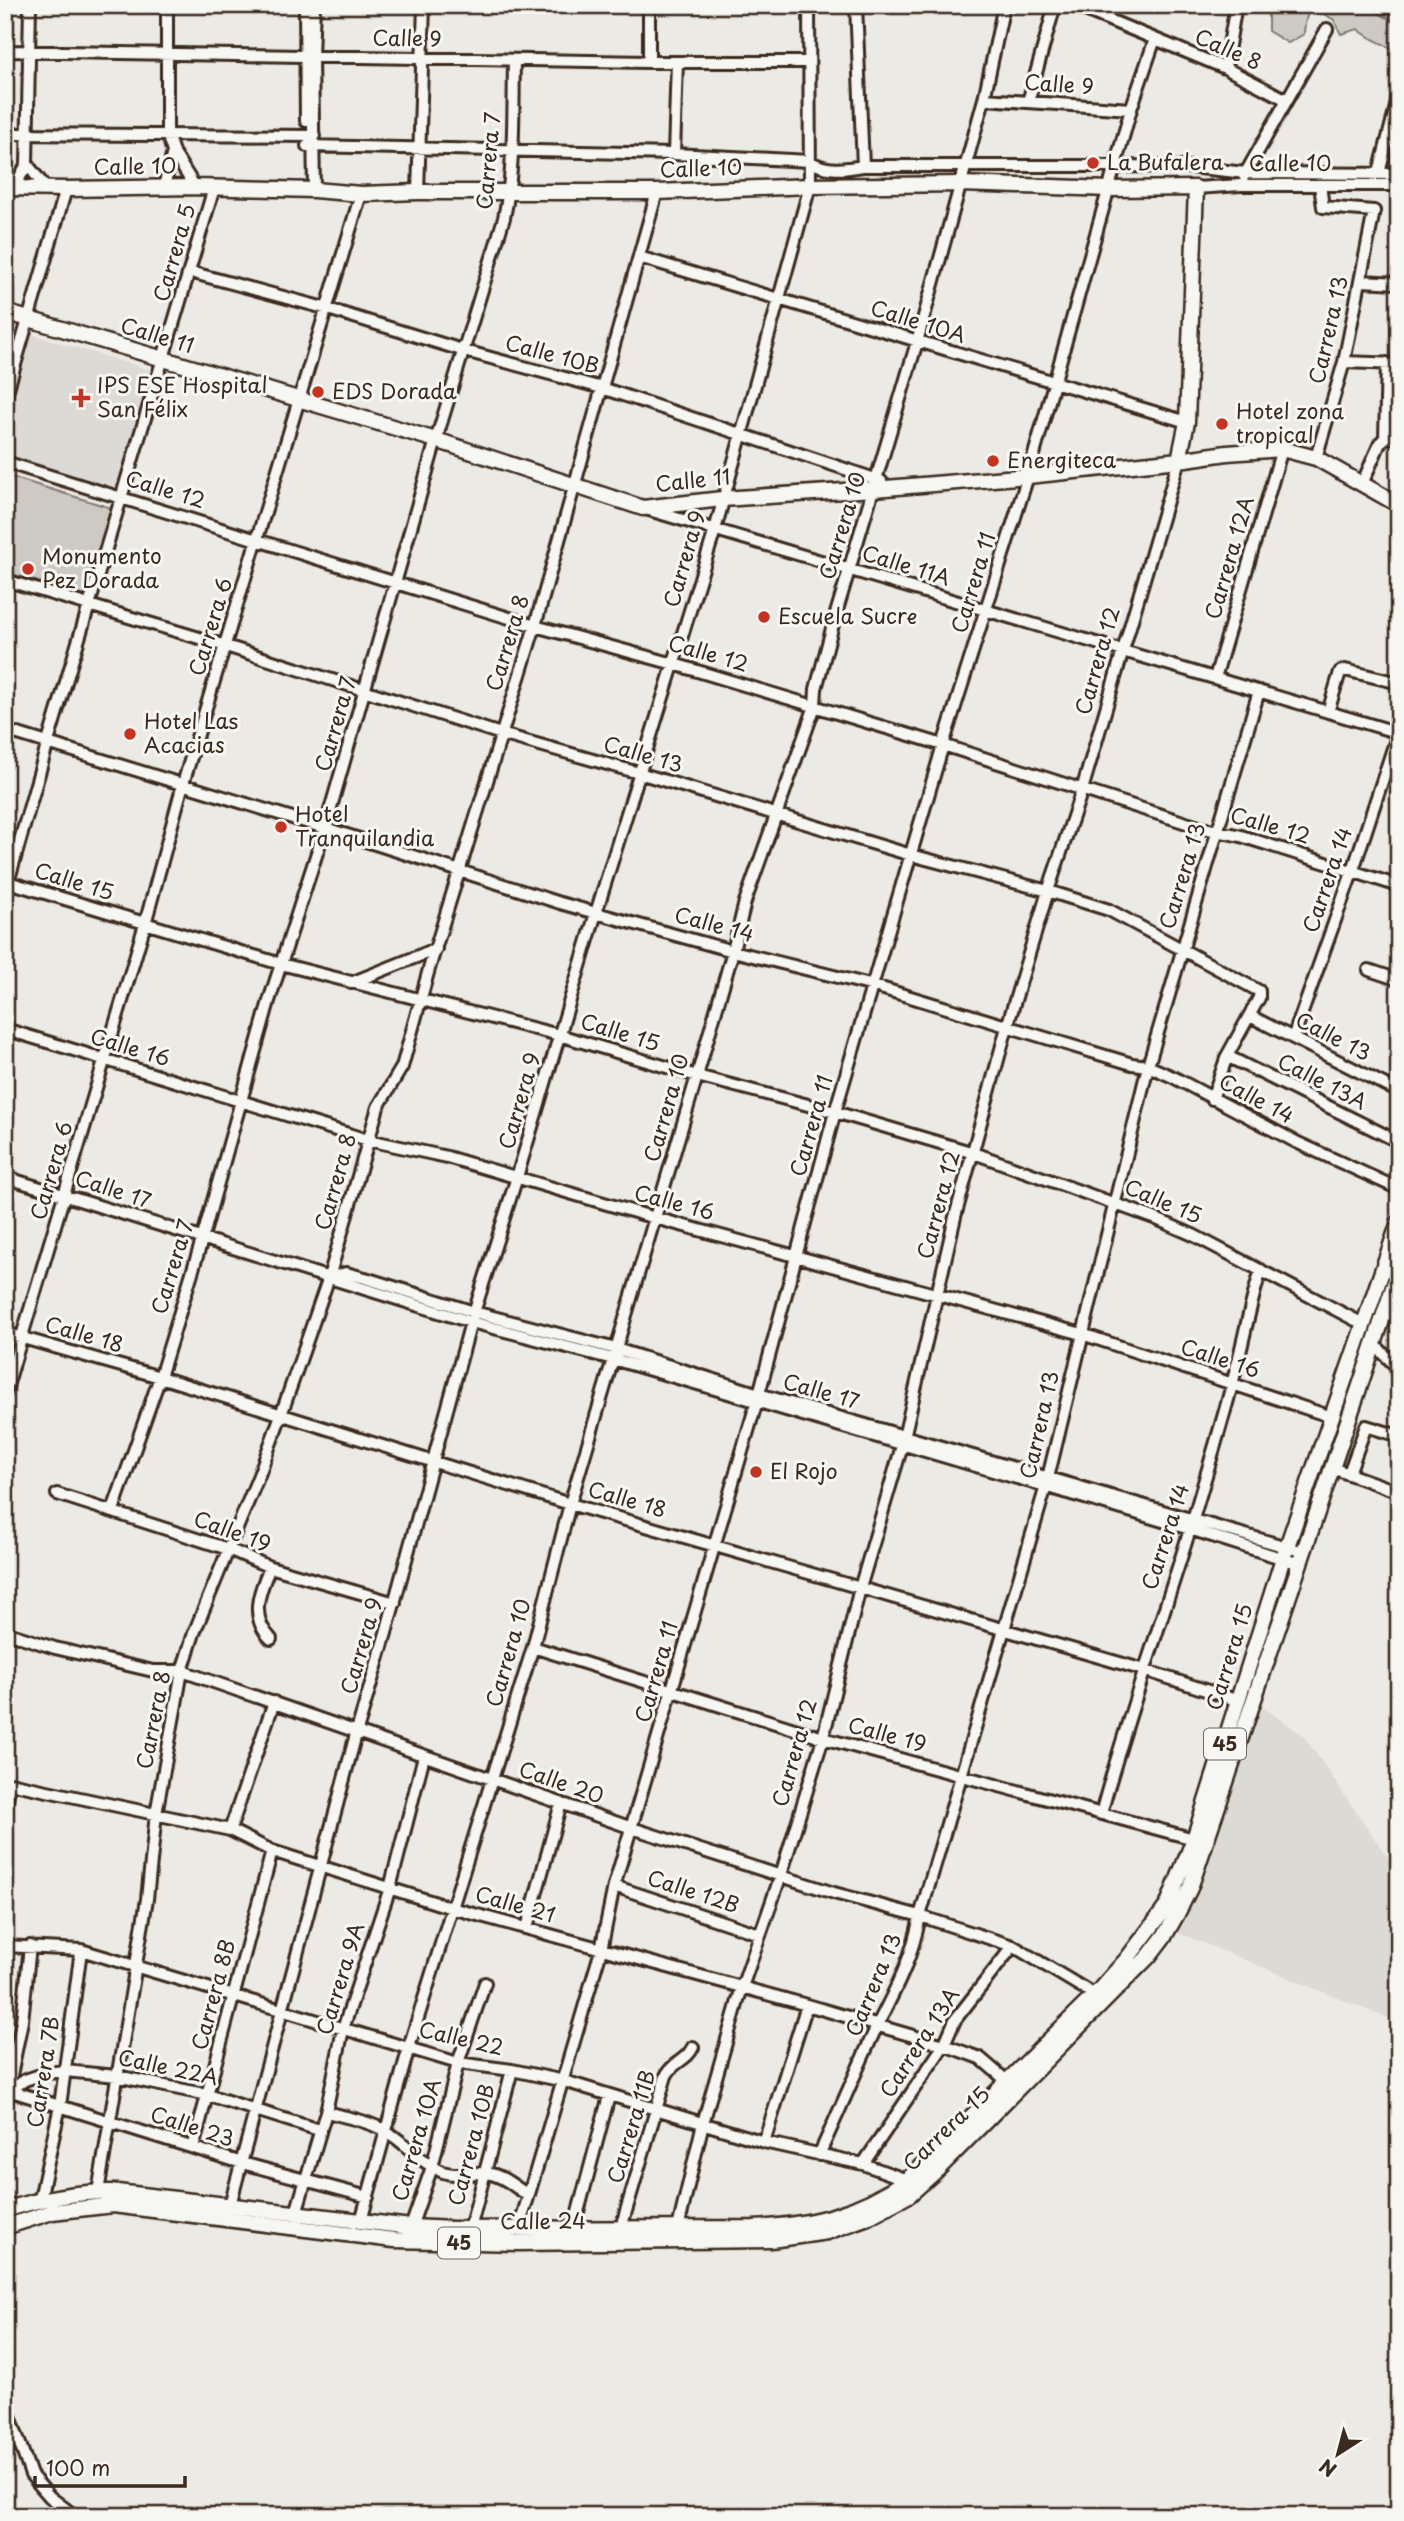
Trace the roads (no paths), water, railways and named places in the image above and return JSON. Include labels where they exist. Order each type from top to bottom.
[{"type":"main road","name":"Calle 10","points":[[10,188],[164,186],[361,194],[657,192],[961,184],[1110,189],[1196,188]]},
{"type":"main road","name":"Carrera 12","points":[[1179,460],[1187,422],[1196,188]]},
{"type":"main road","name":"Calle 11","points":[[5,312],[436,440],[643,508],[875,484],[900,487],[1282,449],[1316,458],[1399,505]]},
{"type":"main road","name":"Carrera 15","points":[[908,2180],[1095,1995],[1127,1959],[1167,1906],[1194,1839],[1285,1553],[1399,1222]]},
{"type":"main road","name":"Carrera 15","points":[[909,2195],[1128,1978],[1165,1935],[1190,1888],[1399,1270]]},
{"type":"main road","name":"Calle 24","points":[[5,2210],[40,2199],[72,2193],[98,2192],[136,2193],[411,2227],[678,2228],[802,2225],[860,2208],[908,2180]]},
{"type":"main road","name":"Calle 24","points":[[5,2227],[52,2212],[114,2205],[406,2241],[771,2241],[810,2236],[847,2226],[909,2195]]},
{"type":"street","points":[[10,188],[27,164],[30,5]]},
{"type":"street","name":"Carrera 5","points":[[167,5],[167,134],[173,152],[195,187]]},
{"type":"street","points":[[306,5],[310,190]]},
{"type":"street","points":[[308,56],[314,5]]},
{"type":"street","points":[[418,192],[424,5]]},
{"type":"street","points":[[649,5],[649,62]]},
{"type":"street","name":"Carrera 9","points":[[230,2204],[356,1734],[395,1603],[472,1317],[715,530],[810,186],[809,5]]},
{"type":"street","points":[[856,5],[863,166]]},
{"type":"street","name":"Carrera 10","points":[[361,2221],[409,2047],[533,1647],[570,1504],[697,1076],[745,902],[815,706],[816,689],[917,342],[984,99],[1004,5]]},
{"type":"street","points":[[1028,102],[1055,5]]},
{"type":"street","name":"Calle 8","points":[[1073,5],[1225,68],[1287,100]]},
{"type":"street","points":[[1225,68],[1237,5]]},
{"type":"street","points":[[1241,185],[1245,173],[1327,29]]},
{"type":"street","name":"Carrera 11","points":[[519,2228],[601,1950],[614,1886],[758,1398],[835,1112],[943,745],[1028,475],[1131,110],[1155,39]]},
{"type":"street","name":"Calle 9","points":[[5,51],[649,62],[808,62]]},
{"type":"street","name":"Carrera 7","points":[[113,1510],[160,1377],[202,1240],[269,1001],[325,828],[509,192],[513,150],[514,60]]},
{"type":"street","points":[[674,154],[677,62]]},
{"type":"street","points":[[1379,173],[1399,95]]},
{"type":"street","name":"Calle 9","points":[[984,99],[1131,110]]},
{"type":"street","name":"Calle 10","points":[[5,134],[167,134],[419,147],[674,154],[810,161],[818,166],[844,169],[863,166],[1116,166],[1190,167],[1245,173],[1399,174]]},
{"type":"street","name":"Carrera 5","points":[[164,186],[173,152]]},
{"type":"street","points":[[27,164],[45,187]]},
{"type":"street","name":"Calle 10","points":[[1196,188],[1241,185],[1399,185]]},
{"type":"street","name":"Carrera 13","points":[[1316,458],[1344,362],[1374,211],[1323,207],[1320,185]]},
{"type":"street","name":"Carrera 5","points":[[6,885],[214,188]]},
{"type":"street","points":[[5,399],[66,189]]},
{"type":"street","name":"Carrera 8","points":[[98,2192],[147,1899],[156,1814],[182,1671],[194,1633],[259,1475],[329,1277],[378,1107],[402,1067],[534,626],[657,192]]},
{"type":"street","name":"Carrera 6","points":[[5,1393],[145,924],[183,784],[361,194]]},
{"type":"street","name":"Calle 10A","points":[[639,257],[1187,422]]},
{"type":"street","name":"Calle 10B","points":[[190,272],[602,388],[740,434],[875,484]]},
{"type":"street","points":[[1361,281],[1399,283]]},
{"type":"street","points":[[1344,362],[1393,363],[1385,438],[1376,450],[1362,484]]},
{"type":"street","points":[[1385,438],[1399,436]]},
{"type":"street","name":"Carrera 12A","points":[[1215,678],[1282,449]]},
{"type":"street","name":"Carrera 12","points":[[678,2228],[742,1987],[781,1875],[823,1738],[860,1588],[903,1441],[955,1217],[1007,1027],[1082,790],[1179,460]]},
{"type":"street","name":"Calle 12","points":[[5,462],[396,581],[534,626],[815,706],[1399,886]]},
{"type":"street","name":"Calle 11A","points":[[643,508],[1398,733]]},
{"type":"street","name":"Calle 13","points":[[5,580],[226,646],[501,734],[911,855],[1109,910],[1259,991],[1259,998],[1250,1016],[1399,1092]]},
{"type":"street","points":[[1328,712],[1340,671],[1399,683]]},
{"type":"street","name":"Carrera 13","points":[[819,2154],[878,2025],[902,1980],[914,1948],[920,1916],[1047,1482],[1148,1066],[1259,691]]},
{"type":"street","name":"Calle 14","points":[[5,730],[596,913],[874,986],[1132,1064],[1148,1066],[1324,1156],[1399,1189]]},
{"type":"street","name":"Carrera 14","points":[[1293,1038],[1398,733]]},
{"type":"street","name":"Calle 15","points":[[6,885],[351,984],[422,999],[559,1035],[974,1153],[1114,1202],[1193,1235],[1364,1325]]},
{"type":"street","points":[[351,984],[436,949]]},
{"type":"street","points":[[1368,970],[1399,980]]},
{"type":"street","points":[[1212,1099],[1227,1056],[1250,1016]]},
{"type":"street","name":"Calle 16","points":[[5,1029],[368,1140],[447,1157],[655,1218],[1082,1334],[1332,1417]]},
{"type":"street","name":"Calle 13A","points":[[1227,1056],[1399,1142]]},
{"type":"street","name":"Calle 17","points":[[5,1177],[66,1194],[202,1240],[472,1317],[615,1354],[1302,1558]]},
{"type":"street","name":"Carrera 14","points":[[1101,1814],[1233,1383],[1261,1270]]},
{"type":"street","name":"Calle 18","points":[[5,1333],[160,1377],[570,1504],[1144,1670],[1238,1701]]},
{"type":"street","points":[[1374,1344],[1399,1369]]},
{"type":"street","points":[[1349,1474],[1366,1426],[1399,1436]]},
{"type":"street","points":[[1332,1468],[1399,1492]]},
{"type":"street","name":"Calle 19","points":[[57,1494],[228,1549],[270,1567],[395,1603]]},
{"type":"street","points":[[270,1567],[258,1599],[257,1616],[261,1629],[271,1639]]},
{"type":"street","name":"Calle 20","points":[[5,1632],[55,1648],[153,1671],[182,1671],[274,1702],[356,1734],[632,1828],[834,1893],[920,1916],[1013,1946],[1095,1995]]},
{"type":"street","name":"Calle 19","points":[[533,1647],[823,1738],[1194,1839]]},
{"type":"street","points":[[230,1830],[274,1702]]},
{"type":"street","name":"Carrera 9A","points":[[296,2213],[326,2112],[344,2029],[390,1888],[424,1756]]},
{"type":"street","points":[[5,1810],[8,1783]]},
{"type":"street","name":"Calle 21","points":[[8,1783],[230,1830],[272,1851],[452,1908],[944,2045],[980,2057],[1008,2082]]},
{"type":"street","points":[[527,1928],[561,1803]]},
{"type":"street","name":"Carrera 8B","points":[[193,2148],[272,1851]]},
{"type":"street","name":"Calle 12B","points":[[614,1886],[759,1934]]},
{"type":"street","points":[[5,2105],[22,2021],[30,1945]]},
{"type":"street","name":"Calle 22","points":[[5,1946],[30,1945],[81,1950],[458,2063],[512,2070],[564,2081],[764,2142],[863,2164],[908,2180]]},
{"type":"street","name":"Carrera 13A","points":[[863,2164],[944,2045],[955,2020],[1013,1946]]},
{"type":"street","name":"Carrera 7B","points":[[40,2199],[60,2106],[81,1950]]},
{"type":"street","name":"Carrera 10A","points":[[411,2227],[432,2167],[458,2063],[485,1983]]},
{"type":"street","points":[[764,2142],[807,2005]]},
{"type":"street","name":"Carrera 11B","points":[[621,2228],[671,2066],[690,2053],[693,2047]]},
{"type":"street","name":"Carrera 10B","points":[[470,2229],[512,2070]]},
{"type":"street","name":"Calle 22A","points":[[7,2090],[33,2076],[65,2071],[117,2076],[208,2095],[319,2130]]},
{"type":"street","name":"Calle 23","points":[[7,2090],[242,2163],[368,2197]]},
{"type":"street","points":[[575,2227],[609,2096]]},
{"type":"street","points":[[326,2112],[386,2131],[407,2146],[426,2165],[457,2175],[484,2172],[499,2175],[528,2195]]},
{"type":"street","points":[[5,2402],[31,2475],[50,2497],[75,2516]]},
{"type":"place","name":"La Bufalera","points":[[1093,163]]},
{"type":"place","name":"EDS Dorada","points":[[318,392]]},
{"type":"place","name":"IPS ESE Hospital San Félix","points":[[81,398]]},
{"type":"place","name":"Hotel zona tropical","points":[[1222,424]]},
{"type":"place","name":"Energiteca","points":[[993,461]]},
{"type":"place","name":"Monumento Pez Dorada","points":[[28,569]]},
{"type":"place","name":"Escuela Sucre","points":[[764,617]]},
{"type":"place","name":"Hotel Las Acacias","points":[[130,734]]},
{"type":"place","name":"Hotel Tranquilandia","points":[[281,827]]},
{"type":"place","name":"El Rojo","points":[[756,1472]]}]
